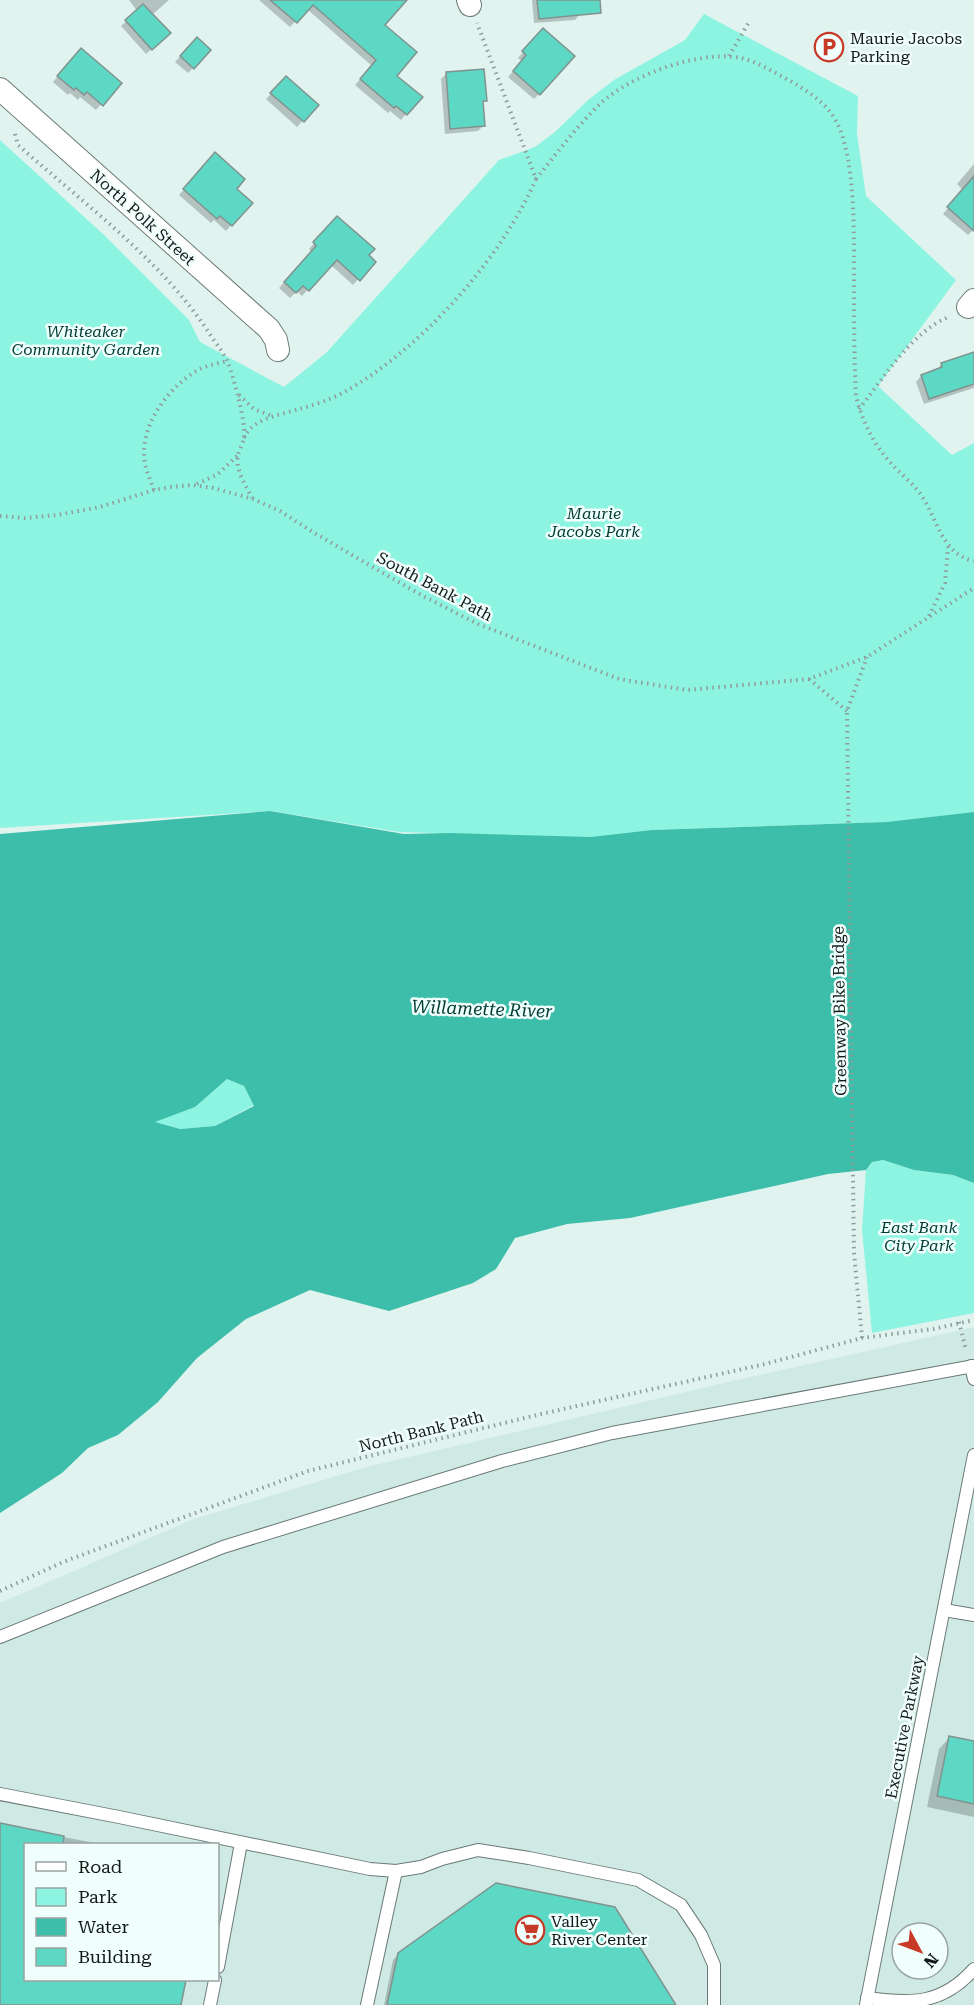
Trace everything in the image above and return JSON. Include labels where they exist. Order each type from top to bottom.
[{"type":"street","name":"North Polk Street","points":[[6,94],[269,329],[274,334],[278,350]]},
{"type":"lane","points":[[0,1637],[223,1547],[502,1461],[612,1433],[973,1370]]},
{"type":"lane","name":"Executive Parkway","points":[[867,2001],[974,1455]]},
{"type":"lane","points":[[944,1610],[974,1614]]},
{"type":"lane","points":[[0,1794],[140,1821],[344,1865],[396,1872],[478,1850],[638,1880],[681,1905],[701,1935],[714,1965],[714,2005]]},
{"type":"lane","points":[[219,1962],[241,1843]]},
{"type":"lane","points":[[367,2005],[396,1872]]},
{"type":"lane","points":[[867,2001],[907,2003],[924,2000],[950,1990],[974,1969]]},
{"type":"lane","points":[[210,2005],[215,1981]]},
{"type":"path","points":[[469,3],[536,179]]},
{"type":"path","points":[[729,56],[749,22]]},
{"type":"path","points":[[253,499],[238,464],[244,438],[250,429],[273,416],[345,392],[417,338],[463,291],[525,204],[536,179],[573,133],[602,102],[646,75],[682,61],[729,56],[748,59],[818,98],[835,120],[843,136],[849,166],[854,230],[856,396],[859,409],[873,440],[922,496],[948,547],[945,583],[929,616]]},
{"type":"path","points":[[6,94],[18,145],[134,247],[170,283],[201,320],[227,361],[237,392],[244,438]]},
{"type":"path","points":[[859,409],[927,328],[962,312],[971,303]]},
{"type":"path","points":[[153,490],[144,453],[150,423],[167,398],[191,376],[209,366],[227,361]]},
{"type":"path","points":[[237,392],[249,405],[273,416]]},
{"type":"path","points":[[193,485],[218,474],[238,456]]},
{"type":"path","name":"South Bank Path","points":[[0,516],[25,518],[57,516],[100,507],[153,490],[193,485],[213,488],[253,499],[280,511],[421,595],[478,624],[619,679],[687,690],[809,679],[867,657],[974,588]]},
{"type":"path","points":[[948,547],[974,561]]},
{"type":"path","points":[[809,679],[847,711],[867,657]]},
{"type":"path","name":"Greenway Bike Bridge","points":[[847,711],[854,1253],[862,1338]]},
{"type":"path","name":"North Bank Path","points":[[0,1591],[63,1562],[308,1471],[541,1414],[765,1364],[862,1338],[933,1329],[974,1320]]},
{"type":"path","points":[[958,1322],[973,1370]]},
{"type":"shaded area","name":"Valley River Center","points":[[974,1327],[974,2005],[0,2005],[0,1603],[191,1520],[366,1467]]},
{"type":"green space","name":"Maurie Jacobs Park","points":[[704,14],[858,96],[857,134],[866,196],[956,280],[878,386],[952,455],[974,443],[974,812],[889,822],[652,830],[590,838],[399,832],[271,811],[0,828],[0,140],[103,234],[189,320],[200,342],[284,387],[327,352],[499,160],[535,147],[614,80],[685,40]]},
{"type":"green space","points":[[227,1079],[244,1086],[254,1105],[215,1126],[180,1129],[154,1122],[194,1107]]},
{"type":"green space","name":"East Bank City Park","points":[[883,1160],[914,1170],[953,1175],[974,1183],[974,1313],[872,1333],[862,1230],[866,1170],[872,1162]]},
{"type":"water","name":"Willamette River","points":[[270,811],[404,834],[591,837],[652,830],[887,822],[974,812],[974,1183],[953,1175],[914,1170],[883,1160],[872,1162],[866,1170],[828,1174],[630,1218],[567,1224],[515,1238],[496,1269],[473,1283],[389,1311],[310,1290],[246,1319],[197,1358],[158,1402],[118,1435],[88,1448],[62,1473],[0,1513],[0,834]],"holes":[[[227,1079],[244,1086],[254,1106],[215,1126],[180,1129],[155,1122],[195,1107]]]},
{"type":"building","points":[[270,0],[407,0],[385,25],[417,52],[397,76],[423,97],[407,115],[396,106],[394,108],[360,79],[376,60],[313,5],[297,23]]},
{"type":"building","points":[[537,0],[600,0],[601,13],[539,19]]},
{"type":"building","points":[[143,4],[171,33],[152,50],[125,20]]},
{"type":"building","points":[[543,28],[575,56],[540,95],[513,71],[526,55],[522,51]]},
{"type":"building","points":[[197,37],[211,50],[194,69],[180,56]]},
{"type":"building","points":[[81,48],[122,83],[103,106],[87,92],[84,95],[76,88],[74,90],[57,76]]},
{"type":"building","points":[[484,69],[487,101],[483,101],[485,126],[450,129],[446,72]]},
{"type":"building","points":[[286,76],[319,105],[304,122],[270,93]]},
{"type":"building","points":[[215,152],[245,179],[237,189],[253,203],[232,226],[220,216],[217,219],[183,189]]},
{"type":"building","points":[[974,176],[974,231],[947,207]]},
{"type":"building","points":[[337,216],[375,249],[369,255],[376,262],[360,281],[337,260],[309,291],[303,286],[296,293],[284,282],[316,246],[313,242]]},
{"type":"building","points":[[974,352],[974,384],[929,399],[921,375],[942,367],[941,363]]},
{"type":"building","points":[[949,1736],[974,1741],[974,1804],[937,1796]]},
{"type":"building","points":[[0,1823],[64,1836],[63,1843],[24,1843],[24,1981],[186,1981],[181,2005],[0,2005]]},
{"type":"building","name":"Valley River Center","points":[[496,1883],[615,1907],[676,2005],[387,2005],[398,1953]]},
{"type":"place","name":"Maurie Jacobs Parking","points":[[829,47]]},
{"type":"place","name":"Valley River Center","points":[[530,1930]]},
{"type":"park label","name":"Whiteaker Community Garden","points":[[86,340]]}]
